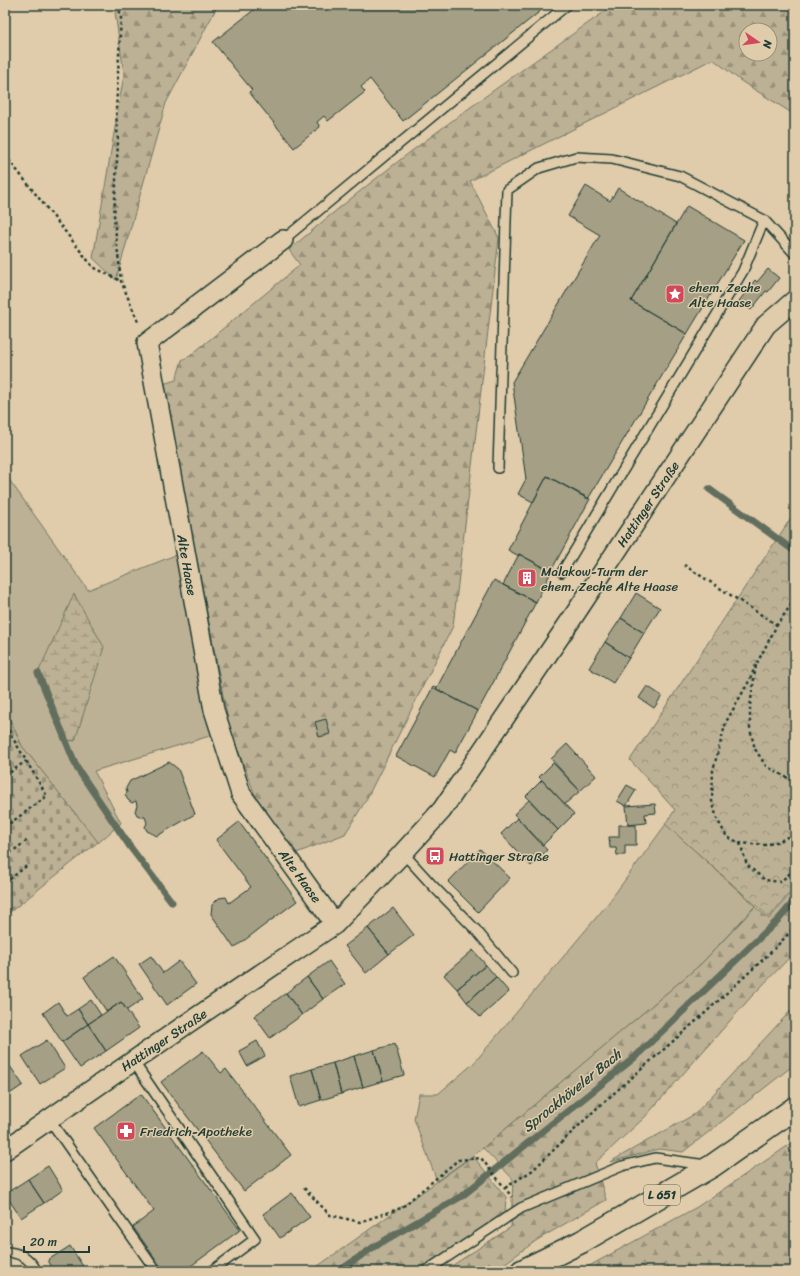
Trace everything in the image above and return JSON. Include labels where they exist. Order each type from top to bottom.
[{"type":"main road","name":"L 651","points":[[522,1271],[581,1242],[712,1166],[795,1108]]},
{"type":"street","points":[[147,344],[283,240]]},
{"type":"street","name":"Hattinger Straße","points":[[5,1150],[335,924],[403,853],[442,810],[579,608],[766,325],[795,300]]},
{"type":"street","name":"Alte Haase","points":[[147,344],[214,710],[241,794],[335,924]]},
{"type":"lane","points":[[283,240],[567,5]]},
{"type":"lane","points":[[498,468],[507,190],[539,168],[576,156],[612,159],[680,176],[764,220],[795,254]]},
{"type":"lane","points":[[562,572],[743,271],[764,220]]},
{"type":"lane","points":[[403,853],[476,930],[512,973]]},
{"type":"lane","points":[[133,1061],[255,1239],[212,1271]]},
{"type":"lane","points":[[49,1119],[156,1271]]},
{"type":"lane","points":[[426,1271],[521,1208],[622,1166],[655,1158],[712,1166]]},
{"type":"lane","points":[[5,1254],[8,1252],[30,1260],[37,1271]]},
{"type":"path","points":[[118,5],[121,17],[116,111],[118,142],[114,218],[121,281],[147,344]]},
{"type":"path","points":[[5,156],[93,267],[121,281]]},
{"type":"path","points":[[684,565],[777,625]]},
{"type":"path","points":[[795,599],[777,625],[748,683],[726,722],[713,770],[712,801],[717,820],[727,837],[740,843],[765,845],[780,841],[795,831]]},
{"type":"path","points":[[756,665],[750,706],[750,729],[754,749],[766,766],[795,782]]},
{"type":"path","points":[[5,725],[6,731],[26,760],[47,796],[5,827]]},
{"type":"path","points":[[5,776],[26,760]]},
{"type":"path","points":[[5,857],[29,839]]},
{"type":"path","points":[[740,843],[747,865],[765,880],[780,882],[795,869]]},
{"type":"path","points":[[5,883],[30,864]]},
{"type":"path","points":[[505,1188],[533,1170],[596,1109],[770,954],[795,926]]},
{"type":"path","points":[[304,1188],[330,1216],[360,1222],[401,1208],[458,1160],[481,1158],[500,1181]]},
{"type":"green space","points":[[114,5],[218,5],[166,103],[116,280],[93,258],[124,74]]},
{"type":"green space","points":[[614,5],[795,5],[795,115],[741,81],[713,59],[470,181],[499,238],[453,626],[366,800],[345,834],[294,854],[255,795],[229,726],[163,384],[176,380],[182,360],[191,355],[300,265],[289,250],[368,185],[448,123]]},
{"type":"green space","points":[[5,474],[88,590],[178,554],[213,735],[94,771],[121,823],[98,843],[22,746],[5,709]]},
{"type":"green space","points":[[795,512],[795,886],[769,917],[665,824],[675,810],[630,760]]},
{"type":"green space","points":[[74,594],[104,647],[75,741],[66,740],[38,673]]},
{"type":"green space","points":[[5,709],[22,746],[98,842],[5,916]]},
{"type":"green space","points":[[666,824],[755,906],[701,964],[483,1148],[437,1181],[414,1119],[419,1094],[438,1094],[474,1063],[606,906]]},
{"type":"green space","points":[[795,888],[795,952],[751,997],[644,1118],[595,1163],[606,1200],[537,1240],[504,1264],[490,1271],[444,1271],[511,1227],[513,1179],[483,1148],[701,964],[755,907],[769,919]]},
{"type":"green space","points":[[795,1006],[795,1064],[683,1152],[659,1149],[610,1162],[695,1114]]},
{"type":"green space","points":[[795,1141],[795,1271],[580,1271],[697,1207]]},
{"type":"green space","points":[[473,1156],[506,1197],[505,1213],[417,1271],[311,1271]]},
{"type":"building","points":[[260,5],[548,5],[403,121],[370,79],[361,87],[365,92],[328,121],[324,116],[317,122],[320,127],[294,148],[249,92],[252,90],[213,42]]},
{"type":"building","points":[[586,186],[610,201],[618,188],[676,224],[631,301],[687,334],[588,499],[547,476],[533,502],[518,494],[526,479],[512,382],[600,235],[568,216]]},
{"type":"building","points":[[687,206],[744,240],[687,334],[631,301]]},
{"type":"building","points":[[768,269],[779,278],[768,292],[766,291],[751,310],[739,301],[755,280],[757,282]]},
{"type":"building","points":[[547,476],[590,499],[551,571],[519,554],[519,556],[508,550]]},
{"type":"building","name":"Malakow-Turm der ehem. Zeche Alte Haase","points":[[519,554],[551,572],[536,602],[503,585]]},
{"type":"building","points":[[494,580],[536,602],[478,711],[436,689]]},
{"type":"building","points":[[636,593],[660,608],[644,633],[621,618]]},
{"type":"building","points":[[621,618],[644,633],[629,658],[605,642]]},
{"type":"building","points":[[605,642],[629,658],[613,683],[589,668]]},
{"type":"building","points":[[647,686],[662,696],[654,708],[639,698]]},
{"type":"building","points":[[433,687],[478,711],[455,753],[450,750],[435,777],[396,756]]},
{"type":"building","points":[[326,719],[330,734],[319,737],[315,722]]},
{"type":"building","points":[[567,744],[596,776],[580,791],[551,759]]},
{"type":"building","points":[[169,762],[178,769],[195,814],[157,836],[147,831],[145,827],[147,823],[145,817],[137,815],[135,811],[137,806],[136,801],[132,803],[128,800],[125,795],[127,793],[126,788],[130,781]]},
{"type":"building","points":[[553,763],[580,791],[565,804],[539,777]]},
{"type":"building","points":[[542,780],[574,814],[558,830],[526,796]]},
{"type":"building","points":[[627,785],[636,790],[626,806],[617,801]]},
{"type":"building","points":[[529,800],[558,830],[543,845],[514,814]]},
{"type":"building","points":[[655,804],[656,813],[645,814],[646,823],[628,825],[626,806]]},
{"type":"building","points":[[517,818],[547,850],[531,866],[501,834]]},
{"type":"building","points":[[239,822],[297,901],[234,948],[211,914],[212,905],[219,898],[226,897],[229,903],[251,887],[216,840]]},
{"type":"building","points":[[619,825],[636,825],[636,845],[625,845],[625,855],[617,855],[616,848],[610,848],[609,837],[619,837]]},
{"type":"building","points":[[480,849],[510,878],[478,912],[448,882]]},
{"type":"building","points":[[393,908],[414,935],[389,954],[368,928]]},
{"type":"building","points":[[368,928],[389,954],[366,973],[345,946]]},
{"type":"building","points":[[473,950],[486,965],[457,989],[444,975]]},
{"type":"building","points":[[114,956],[143,999],[127,1010],[121,1002],[107,1012],[84,977]]},
{"type":"building","points":[[151,956],[163,973],[179,961],[196,984],[167,1005],[139,964]]},
{"type":"building","points":[[329,961],[345,984],[323,999],[307,977]]},
{"type":"building","points":[[486,965],[496,977],[467,1002],[457,989]]},
{"type":"building","points":[[307,977],[323,999],[302,1015],[286,993]]},
{"type":"building","points":[[496,977],[509,992],[480,1017],[467,1002]]},
{"type":"building","points":[[286,993],[302,1015],[270,1038],[254,1016]]},
{"type":"building","points":[[91,1000],[101,1015],[88,1024],[78,1009]]},
{"type":"building","points":[[58,1002],[67,1016],[78,1009],[88,1024],[62,1042],[43,1013]]},
{"type":"building","points":[[121,1002],[139,1028],[106,1051],[88,1024]]},
{"type":"building","points":[[88,1024],[106,1051],[80,1068],[62,1042]]},
{"type":"building","points":[[47,1040],[65,1068],[40,1084],[22,1056]]},
{"type":"building","points":[[257,1041],[265,1056],[247,1066],[239,1051]]},
{"type":"building","points":[[395,1044],[404,1075],[383,1081],[374,1050]]},
{"type":"building","points":[[374,1050],[383,1081],[363,1087],[354,1056]]},
{"type":"building","points":[[203,1051],[221,1073],[226,1069],[291,1155],[244,1191],[161,1082]]},
{"type":"building","points":[[354,1056],[363,1087],[341,1094],[333,1063]]},
{"type":"building","points":[[5,1059],[23,1085],[5,1097]]},
{"type":"building","points":[[333,1063],[341,1094],[321,1100],[312,1069]]},
{"type":"building","points":[[312,1069],[321,1100],[299,1107],[290,1076]]},
{"type":"building","points":[[141,1094],[240,1230],[184,1271],[164,1271],[133,1227],[154,1211],[94,1128]]},
{"type":"building","points":[[48,1166],[63,1190],[44,1203],[28,1179]]},
{"type":"building","points":[[28,1179],[44,1203],[21,1218],[5,1194]]},
{"type":"building","points":[[292,1193],[310,1217],[280,1238],[263,1214]]},
{"type":"building","points":[[70,1246],[86,1271],[54,1271],[48,1260]]},
{"type":"waterway","points":[[709,489],[793,550],[795,548]]},
{"type":"waterway","points":[[38,673],[77,768],[131,848],[172,902]]},
{"type":"waterway","name":"Sprockhöveler Bach","points":[[339,1271],[375,1246],[462,1196],[634,1058],[779,919],[795,900]]},
{"type":"place","name":"ehem. Zeche Alte Haase","points":[[675,294]]},
{"type":"place","name":"Malakow-Turm der ehem. Zeche Alte Haase","points":[[527,578]]},
{"type":"place","name":"Hattinger Straße","points":[[435,856]]},
{"type":"place","name":"Friedrich-Apotheke","points":[[126,1131]]}]
